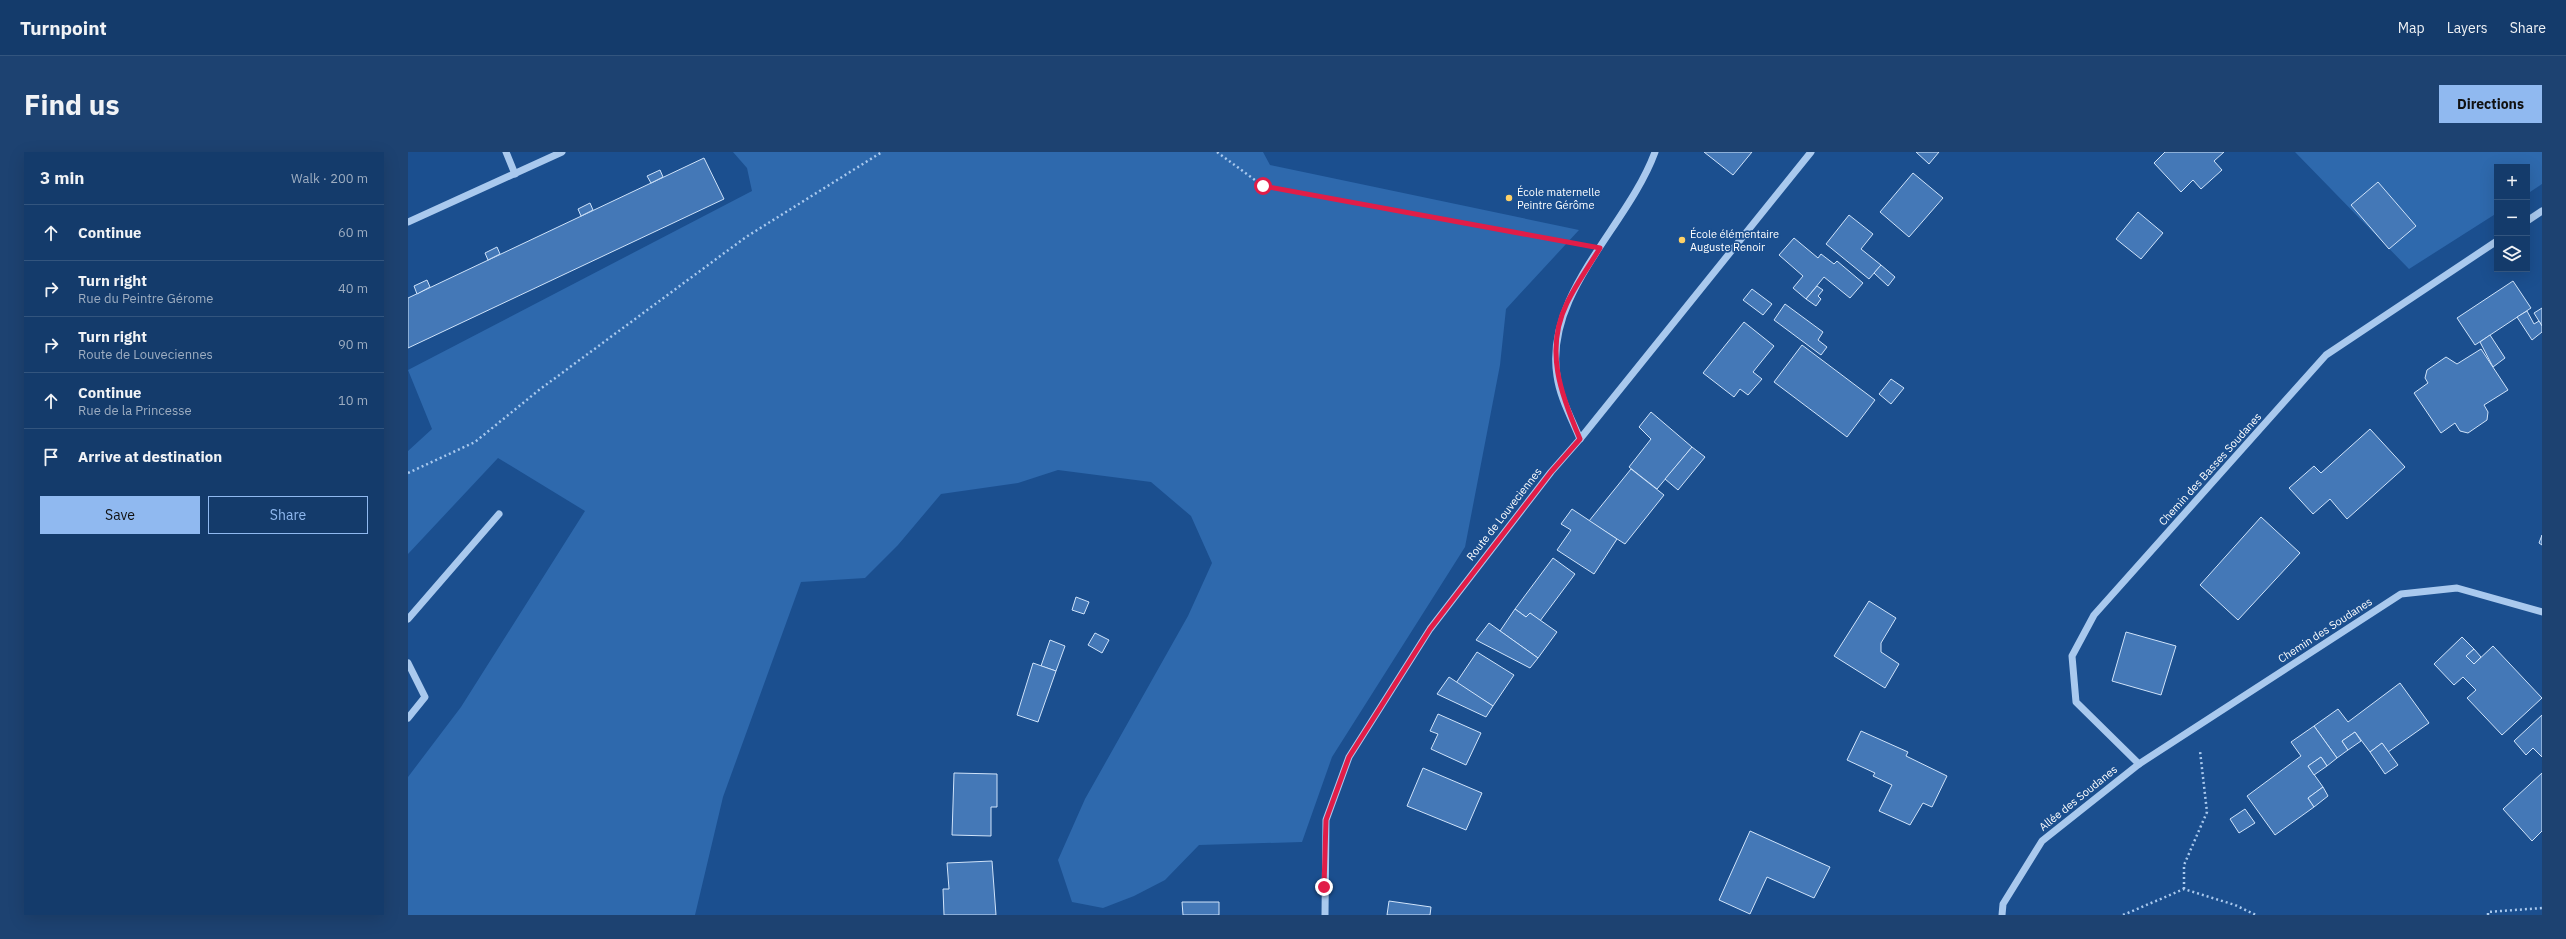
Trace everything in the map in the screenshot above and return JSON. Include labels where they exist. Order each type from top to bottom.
[{"type":"street","points":[[506,152],[515,174]]},
{"type":"street","points":[[408,222],[562,152]]},
{"type":"street","points":[[1580,439],[1564,401],[1557,376],[1558,333],[1566,304],[1649,168],[1655,152]]},
{"type":"street","name":"Route de Louveciennes","points":[[1325,915],[1326,820],[1349,757],[1430,629],[1551,472],[1580,439],[1811,152]]},
{"type":"street","points":[[2530,219],[2542,211]]},
{"type":"street","name":"Chemin des Basses Soudanes","points":[[2139,764],[2076,702],[2072,656],[2094,615],[2326,355],[2494,243]]},
{"type":"street","points":[[408,619],[500,514]]},
{"type":"street","name":"Chemin des Soudanes","points":[[2139,764],[2401,594],[2457,588],[2542,612]]},
{"type":"street","points":[[408,663],[425,697],[408,718]]},
{"type":"street","name":"Allée des Soudanes","points":[[2002,915],[2003,904],[2042,841],[2139,764]]},
{"type":"path","points":[[408,474],[475,442],[539,390],[746,237],[882,152]]},
{"type":"path","points":[[1217,152],[1263,186],[1600,248]]},
{"type":"path","points":[[2184,889],[2184,865],[2207,812],[2197,726]]},
{"type":"path","points":[[2123,915],[2184,889],[2235,905],[2256,915]]},
{"type":"path","points":[[2488,915],[2488,912],[2542,908]]},
{"type":"shaded area","points":[[733,152],[1263,152],[1270,165],[1579,230],[1506,309],[1500,365],[1465,547],[1332,757],[1302,842],[1199,845],[1165,880],[1134,896],[1103,908],[1072,902],[1058,860],[1085,799],[1188,616],[1212,563],[1191,516],[1151,482],[1058,470],[1018,483],[941,494],[898,545],[865,578],[801,582],[723,797],[695,915],[408,915],[408,777],[461,707],[585,511],[498,458],[408,554],[408,451],[432,429],[408,370],[752,191],[747,168]]},
{"type":"shaded area","points":[[2295,152],[2542,152],[2542,184],[2530,192],[2530,164],[2494,164],[2494,215],[2409,269]]},
{"type":"building","points":[[1704,152],[1752,152],[1733,175]]},
{"type":"building","points":[[1916,152],[1939,152],[1929,164]]},
{"type":"building","points":[[2165,152],[2224,152],[2214,161],[2222,170],[2201,189],[2193,180],[2181,192],[2154,163]]},
{"type":"building","points":[[704,158],[724,199],[408,348],[408,298]]},
{"type":"building","points":[[660,170],[663,177],[651,183],[647,176]]},
{"type":"building","points":[[1913,173],[1943,198],[1909,237],[1880,212]]},
{"type":"building","points":[[2378,182],[2416,226],[2389,249],[2351,205]]},
{"type":"building","points":[[590,203],[593,210],[581,216],[578,209]]},
{"type":"building","points":[[2138,212],[2163,233],[2141,259],[2116,239]]},
{"type":"building","points":[[1849,215],[1873,234],[1861,249],[1881,265],[1869,279],[1826,244]]},
{"type":"building","points":[[1794,238],[1818,258],[1821,254],[1834,264],[1837,261],[1863,283],[1850,298],[1824,277],[1806,299],[1793,288],[1803,276],[1779,255]]},
{"type":"building","points":[[497,247],[500,254],[488,260],[485,253]]},
{"type":"building","points":[[1881,265],[1895,277],[1888,286],[1874,273]]},
{"type":"building","points":[[427,280],[430,287],[417,294],[414,286]]},
{"type":"building","points":[[2513,281],[2531,308],[2475,345],[2457,318]]},
{"type":"building","points":[[1817,286],[1823,290],[1818,296],[1821,299],[1816,306],[1806,299]]},
{"type":"building","points":[[1752,289],[1772,304],[1763,315],[1743,300]]},
{"type":"building","points":[[1785,304],[1823,332],[1818,340],[1827,347],[1821,355],[1774,320]]},
{"type":"building","points":[[2542,308],[2542,326],[2534,313]]},
{"type":"building","points":[[2527,311],[2534,324],[2539,321],[2542,326],[2542,332],[2532,340],[2517,317]]},
{"type":"building","points":[[1744,322],[1774,346],[1753,372],[1762,379],[1748,395],[1740,389],[1734,397],[1703,373]]},
{"type":"building","points":[[2490,335],[2505,358],[2493,367],[2480,342]]},
{"type":"building","points":[[1802,345],[1875,400],[1847,437],[1774,382]]},
{"type":"building","points":[[2481,349],[2508,390],[2484,405],[2488,412],[2487,420],[2468,433],[2460,431],[2455,423],[2441,433],[2414,393],[2428,383],[2425,378],[2427,370],[2446,357],[2457,364]]},
{"type":"building","points":[[1891,379],[1904,388],[1891,404],[1879,394]]},
{"type":"building","points":[[1651,412],[1692,447],[1657,489],[1629,467],[1651,439],[1639,427]]},
{"type":"building","points":[[2370,429],[2405,467],[2347,519],[2330,499],[2313,514],[2289,488],[2314,466],[2321,473]]},
{"type":"building","points":[[1692,447],[1705,457],[1678,490],[1665,479]]},
{"type":"building","points":[[1631,469],[1664,495],[1625,544],[1589,521]]},
{"type":"building","points":[[1572,509],[1617,539],[1594,574],[1557,550],[1571,530],[1561,524]]},
{"type":"building","points":[[2261,517],[2300,553],[2238,620],[2200,585]]},
{"type":"building","points":[[2542,535],[2542,545],[2539,543]]},
{"type":"building","points":[[1553,558],[1575,574],[1540,621],[1530,613],[1526,617],[1515,609]]},
{"type":"building","points":[[1076,597],[1089,602],[1084,614],[1072,610]]},
{"type":"building","points":[[1869,601],[1896,618],[1881,643],[1881,652],[1899,664],[1885,688],[1834,656]]},
{"type":"building","points":[[1515,609],[1526,617],[1530,613],[1557,632],[1538,658],[1500,631]]},
{"type":"building","points":[[1489,623],[1538,658],[1530,668],[1476,640]]},
{"type":"building","points":[[2126,632],[2176,646],[2161,695],[2112,681]]},
{"type":"building","points":[[1095,633],[1109,640],[1102,653],[1088,645]]},
{"type":"building","points":[[2462,637],[2474,649],[2466,656],[2474,664],[2493,646],[2542,698],[2502,735],[2467,698],[2476,690],[2463,677],[2454,685],[2434,664]]},
{"type":"building","points":[[1050,640],[1065,646],[1056,671],[1041,666]]},
{"type":"building","points":[[2474,649],[2481,657],[2474,664],[2466,656]]},
{"type":"building","points":[[1477,652],[1514,675],[1493,706],[1456,683]]},
{"type":"building","points":[[1033,663],[1056,671],[1038,722],[1017,715]]},
{"type":"building","points":[[1449,677],[1493,706],[1486,717],[1437,694]]},
{"type":"building","points":[[2400,683],[2429,723],[2388,752],[2382,743],[2370,752],[2355,732],[2342,741],[2348,750],[2337,758],[2314,726],[2338,709],[2348,722]]},
{"type":"building","points":[[1438,714],[1481,733],[1466,765],[1431,749],[1438,734],[1430,731]]},
{"type":"building","points":[[2542,715],[2542,757],[2533,748],[2526,755],[2514,741]]},
{"type":"building","points":[[2314,726],[2337,758],[2327,766],[2321,757],[2308,766],[2323,787],[2308,798],[2314,807],[2275,835],[2247,796],[2301,756],[2291,742]]},
{"type":"building","points":[[1861,731],[1908,752],[1906,756],[1947,776],[1932,807],[1923,803],[1910,825],[1879,811],[1892,785],[1873,776],[1875,773],[1847,760]]},
{"type":"building","points":[[2355,732],[2361,741],[2348,750],[2342,741]]},
{"type":"building","points":[[2382,743],[2398,765],[2385,774],[2370,752]]},
{"type":"building","points":[[2321,757],[2327,766],[2314,775],[2308,766]]},
{"type":"building","points":[[1423,768],[1482,793],[1466,830],[1407,806]]},
{"type":"building","points":[[954,773],[997,774],[997,807],[991,807],[991,836],[952,835]]},
{"type":"building","points":[[2542,773],[2542,831],[2532,841],[2503,809]]},
{"type":"building","points":[[2323,787],[2328,796],[2314,807],[2308,798]]},
{"type":"building","points":[[2245,809],[2255,823],[2239,833],[2230,819]]},
{"type":"building","points":[[1750,831],[1830,867],[1814,898],[1767,877],[1750,914],[1719,900]]},
{"type":"building","points":[[992,861],[996,915],[944,915],[943,889],[949,889],[947,863]]},
{"type":"building","points":[[1389,901],[1431,907],[1430,915],[1387,915]]},
{"type":"building","points":[[1182,902],[1219,902],[1219,915],[1183,915]]},
{"type":"place","name":"École maternelle Peintre Gérôme","points":[[1509,198]]},
{"type":"place","name":"École élémentaire Auguste Renoir","points":[[1682,240]]},
{"type":"route","points":[[1263,186],[1600,248],[1566,304],[1558,333],[1557,376],[1564,401],[1580,439],[1551,472],[1430,629],[1349,757],[1326,820],[1324,887]]}]
